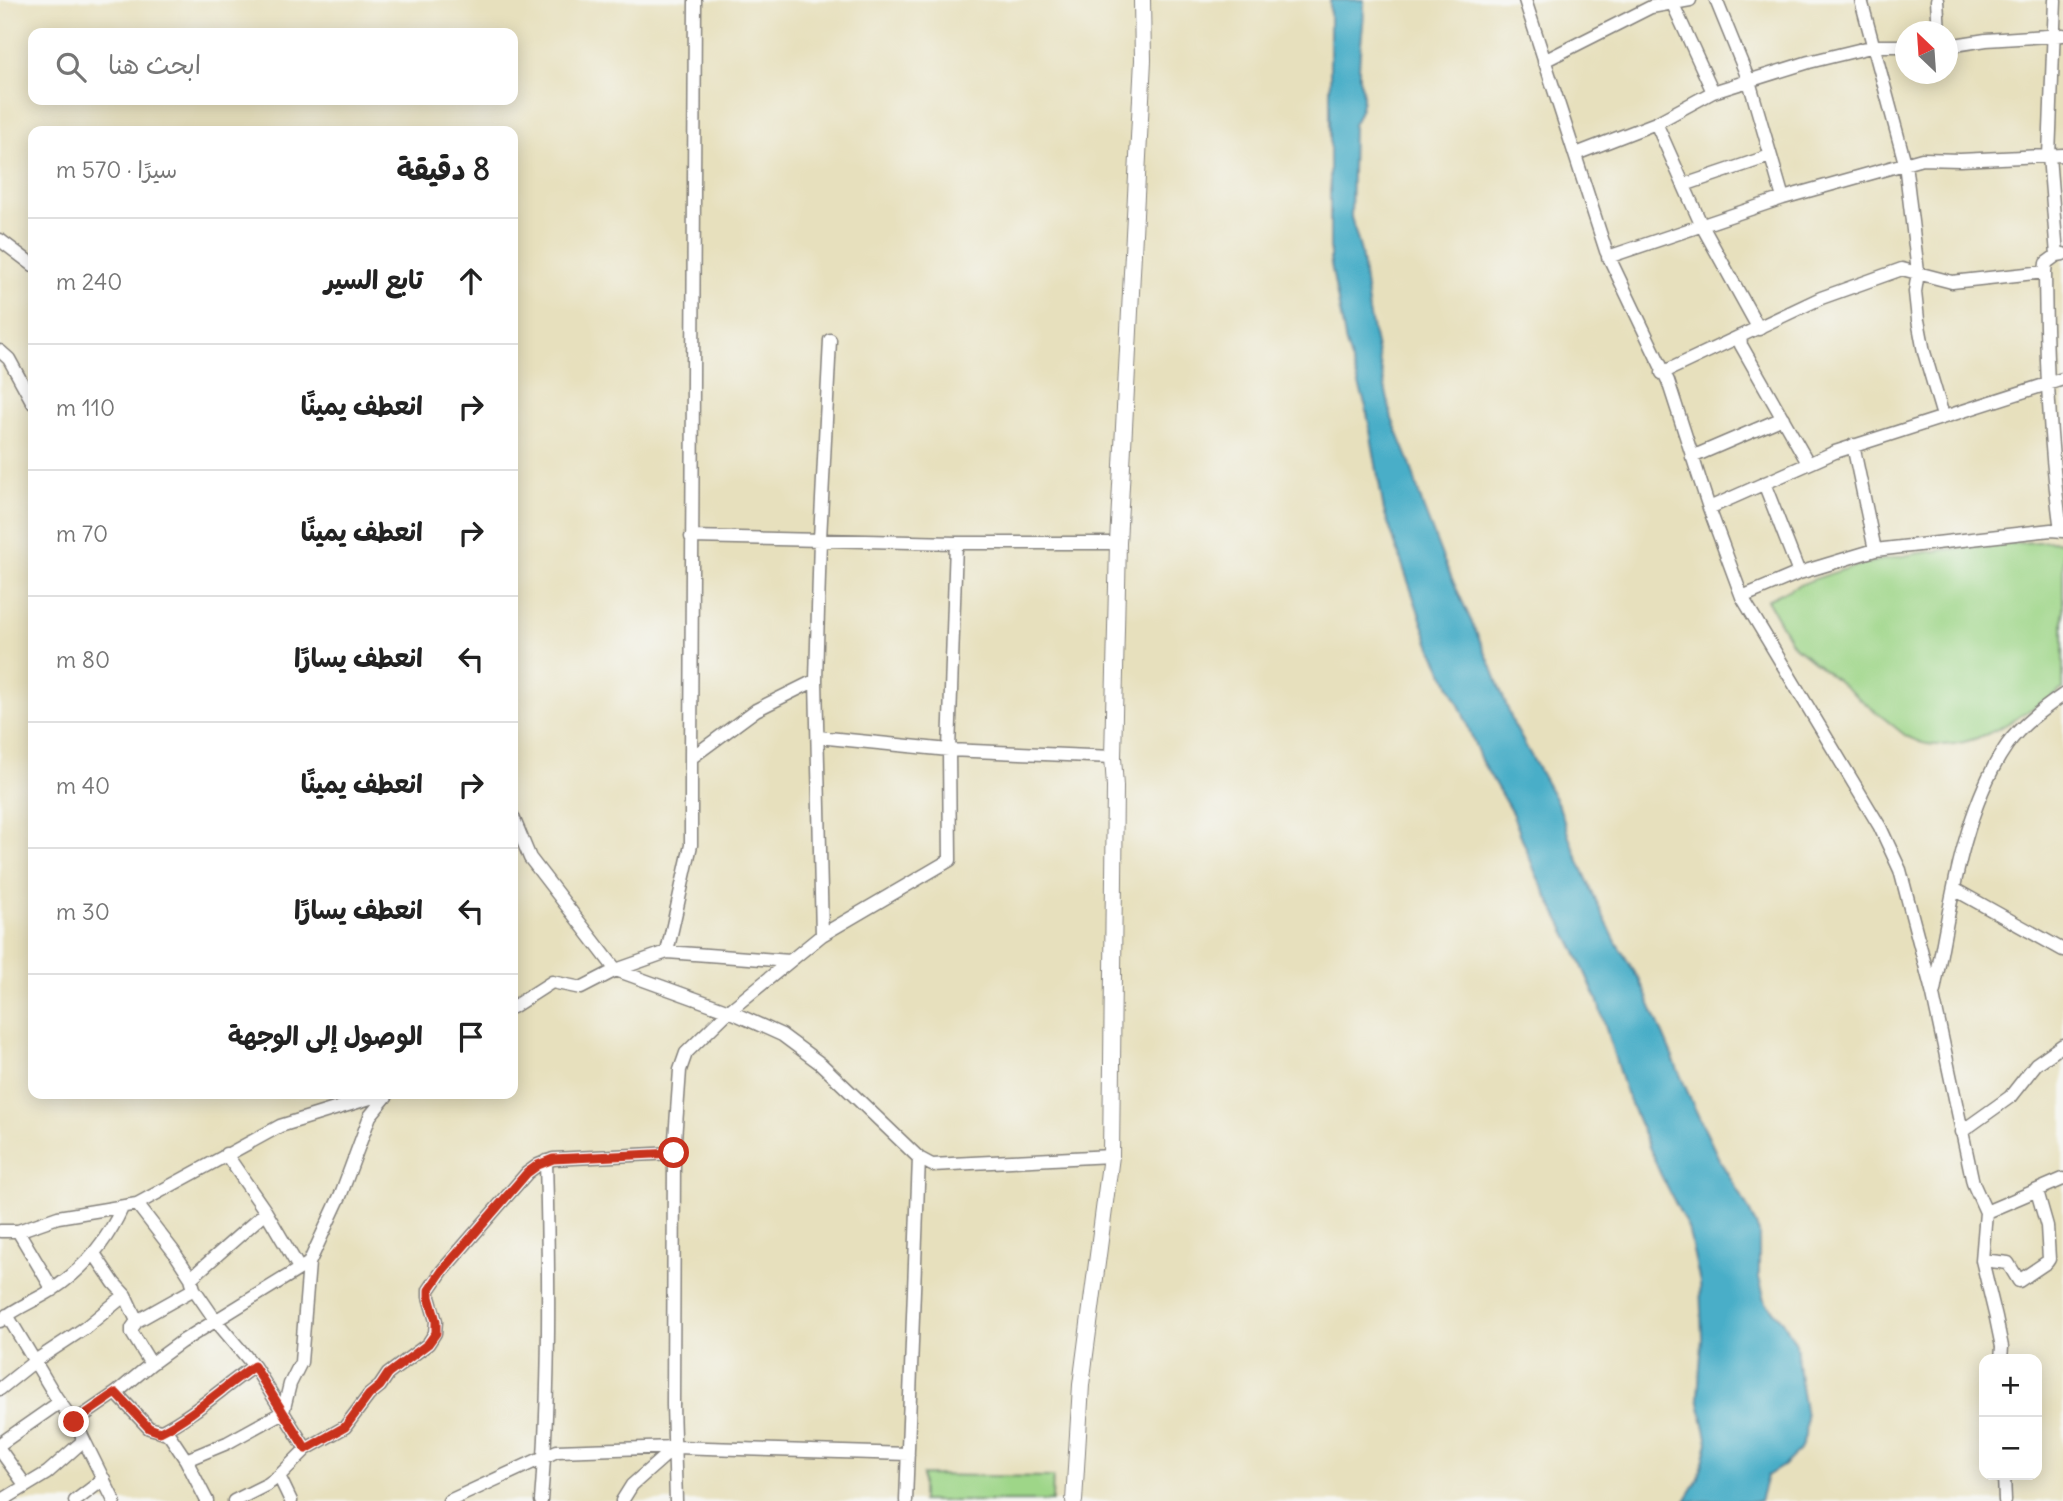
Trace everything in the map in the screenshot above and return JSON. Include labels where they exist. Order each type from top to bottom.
[{"type":"street","points":[[667,951],[691,845],[695,0]]},
{"type":"street","points":[[1074,1501],[1081,1385],[1111,1156],[1115,787],[1113,757],[1118,543],[1143,60],[1142,0]]},
{"type":"street","points":[[1525,0],[1608,257],[1668,381],[1709,508],[1742,597],[1880,827],[1900,870],[1933,995],[1973,1183],[1986,1212],[1982,1261],[2000,1338],[2001,1354]]},
{"type":"street","points":[[1544,61],[1651,7],[1690,0]]},
{"type":"street","points":[[1716,0],[1749,81],[1783,198]]},
{"type":"street","points":[[1861,0],[1905,163],[1918,272],[1915,292],[1918,320],[1924,352],[1943,416]]},
{"type":"street","points":[[1937,0],[1938,21]]},
{"type":"street","points":[[1742,597],[1799,573],[1875,550],[2062,531],[2052,464],[2046,384],[2045,272],[2046,263],[2060,254],[2049,156],[2058,36],[2055,0]]},
{"type":"street","points":[[1671,2],[1713,92]]},
{"type":"street","points":[[1958,44],[2058,36]]},
{"type":"street","points":[[1576,154],[1656,123],[1713,92],[1809,62],[1875,46],[1895,47]]},
{"type":"street","points":[[1656,123],[1701,225],[1759,329]]},
{"type":"street","points":[[1608,257],[1783,198],[1905,163],[1930,158],[1960,160],[2063,155]]},
{"type":"street","points":[[1684,185],[1770,156]]},
{"type":"street","points":[[0,240],[28,261]]},
{"type":"street","points":[[1662,373],[1821,298],[1902,269],[1952,282],[2045,272]]},
{"type":"street","points":[[1740,336],[1741,345],[1808,463]]},
{"type":"street","points":[[822,935],[816,680],[830,340]]},
{"type":"street","points":[[0,351],[9,359],[28,394]]},
{"type":"street","points":[[1709,508],[1853,445],[2063,380]]},
{"type":"street","points":[[1692,457],[1783,418]]},
{"type":"street","points":[[1853,445],[1875,550]]},
{"type":"street","points":[[1764,484],[1799,573]]},
{"type":"street","points":[[691,537],[956,543],[1118,543]]},
{"type":"street","points":[[676,1501],[673,1405],[674,1153],[680,1070],[686,1053],[729,1011],[822,935],[950,860],[949,750],[956,543]]},
{"type":"street","points":[[691,758],[756,710],[816,680]]},
{"type":"street","points":[[1933,995],[1954,889],[1972,820],[1991,772],[2008,743],[2035,715],[2063,695]]},
{"type":"street","points":[[818,737],[949,750],[1113,757]]},
{"type":"street","points":[[518,830],[530,858],[616,970],[729,1011],[782,1035],[821,1065],[919,1158],[932,1165],[1111,1156]]},
{"type":"street","points":[[1954,889],[2063,950]]},
{"type":"street","points":[[518,1004],[552,982],[581,988],[616,970],[667,951],[790,961]]},
{"type":"street","points":[[1961,1132],[2010,1097],[2036,1064],[2063,1045]]},
{"type":"street","points":[[0,1231],[18,1231],[58,1217],[137,1204],[280,1126],[369,1099]]},
{"type":"street","points":[[186,1460],[226,1443],[283,1412],[290,1384],[300,1362],[304,1265],[341,1194],[370,1116],[382,1099]]},
{"type":"street","points":[[234,1501],[279,1476],[306,1449],[345,1427],[388,1374],[428,1344],[436,1333],[435,1316],[429,1297],[433,1284],[527,1173],[547,1161],[572,1157],[674,1153]]},
{"type":"street","points":[[226,1154],[304,1265]]},
{"type":"street","points":[[905,1501],[919,1158]]},
{"type":"street","points":[[541,1501],[545,1458],[547,1161]]},
{"type":"street","points":[[1986,1212],[2063,1180]]},
{"type":"street","points":[[1982,1261],[2008,1263],[2019,1281],[2047,1262],[2047,1226],[2037,1191]]},
{"type":"street","points":[[137,1204],[174,1252],[216,1321],[254,1366],[306,1449]]},
{"type":"street","points":[[114,1501],[74,1422],[4,1318],[52,1290],[95,1255],[110,1233],[121,1208]]},
{"type":"street","points":[[151,1364],[132,1333],[137,1321],[192,1283],[266,1212]]},
{"type":"street","points":[[18,1231],[52,1290]]},
{"type":"street","points":[[95,1255],[124,1295],[137,1321]]},
{"type":"street","points":[[74,1422],[116,1393],[151,1364],[304,1265]]},
{"type":"street","points":[[0,1389],[35,1361],[85,1328],[124,1295]]},
{"type":"street","points":[[160,1432],[192,1413],[216,1392],[254,1366]]},
{"type":"street","points":[[116,1393],[149,1428],[170,1436],[207,1501]]},
{"type":"street","points":[[0,1444],[60,1402]]},
{"type":"street","points":[[1,1501],[47,1473],[83,1441]]},
{"type":"street","points":[[622,1501],[632,1485],[675,1447]]},
{"type":"street","points":[[449,1501],[557,1451],[675,1447],[908,1454]]},
{"type":"street","points":[[0,1450],[26,1486]]},
{"type":"street","points":[[279,1476],[290,1501]]},
{"type":"street","points":[[75,1501],[104,1479]]},
{"type":"street","points":[[2004,1480],[2005,1501]]},
{"type":"green space","points":[[2063,542],[2063,689],[2016,719],[1964,742],[1927,744],[1906,736],[1792,644],[1767,600],[1801,584],[1871,562],[1944,550]]},
{"type":"green space","points":[[922,1475],[1053,1477],[1052,1501],[922,1501]]},
{"type":"water","points":[[1330,0],[1364,0],[1359,68],[1363,98],[1353,125],[1351,217],[1361,252],[1369,312],[1392,419],[1444,561],[1490,663],[1514,725],[1559,806],[1570,840],[1598,905],[1616,942],[1640,981],[1694,1107],[1759,1232],[1759,1278],[1766,1303],[1783,1321],[1796,1344],[1806,1416],[1805,1436],[1800,1450],[1767,1476],[1760,1501],[1685,1501],[1699,1478],[1708,1442],[1698,1398],[1702,1338],[1700,1283],[1688,1228],[1661,1175],[1624,1088],[1597,999],[1536,874],[1512,813],[1481,760],[1461,709],[1430,645],[1384,511],[1366,407],[1346,344],[1330,259]]},
{"type":"route","points":[[74,1422],[116,1393],[149,1428],[160,1432],[192,1413],[216,1392],[254,1366],[306,1449],[345,1427],[388,1374],[428,1344],[436,1333],[429,1290],[442,1271],[527,1173],[553,1159],[674,1153]]}]
